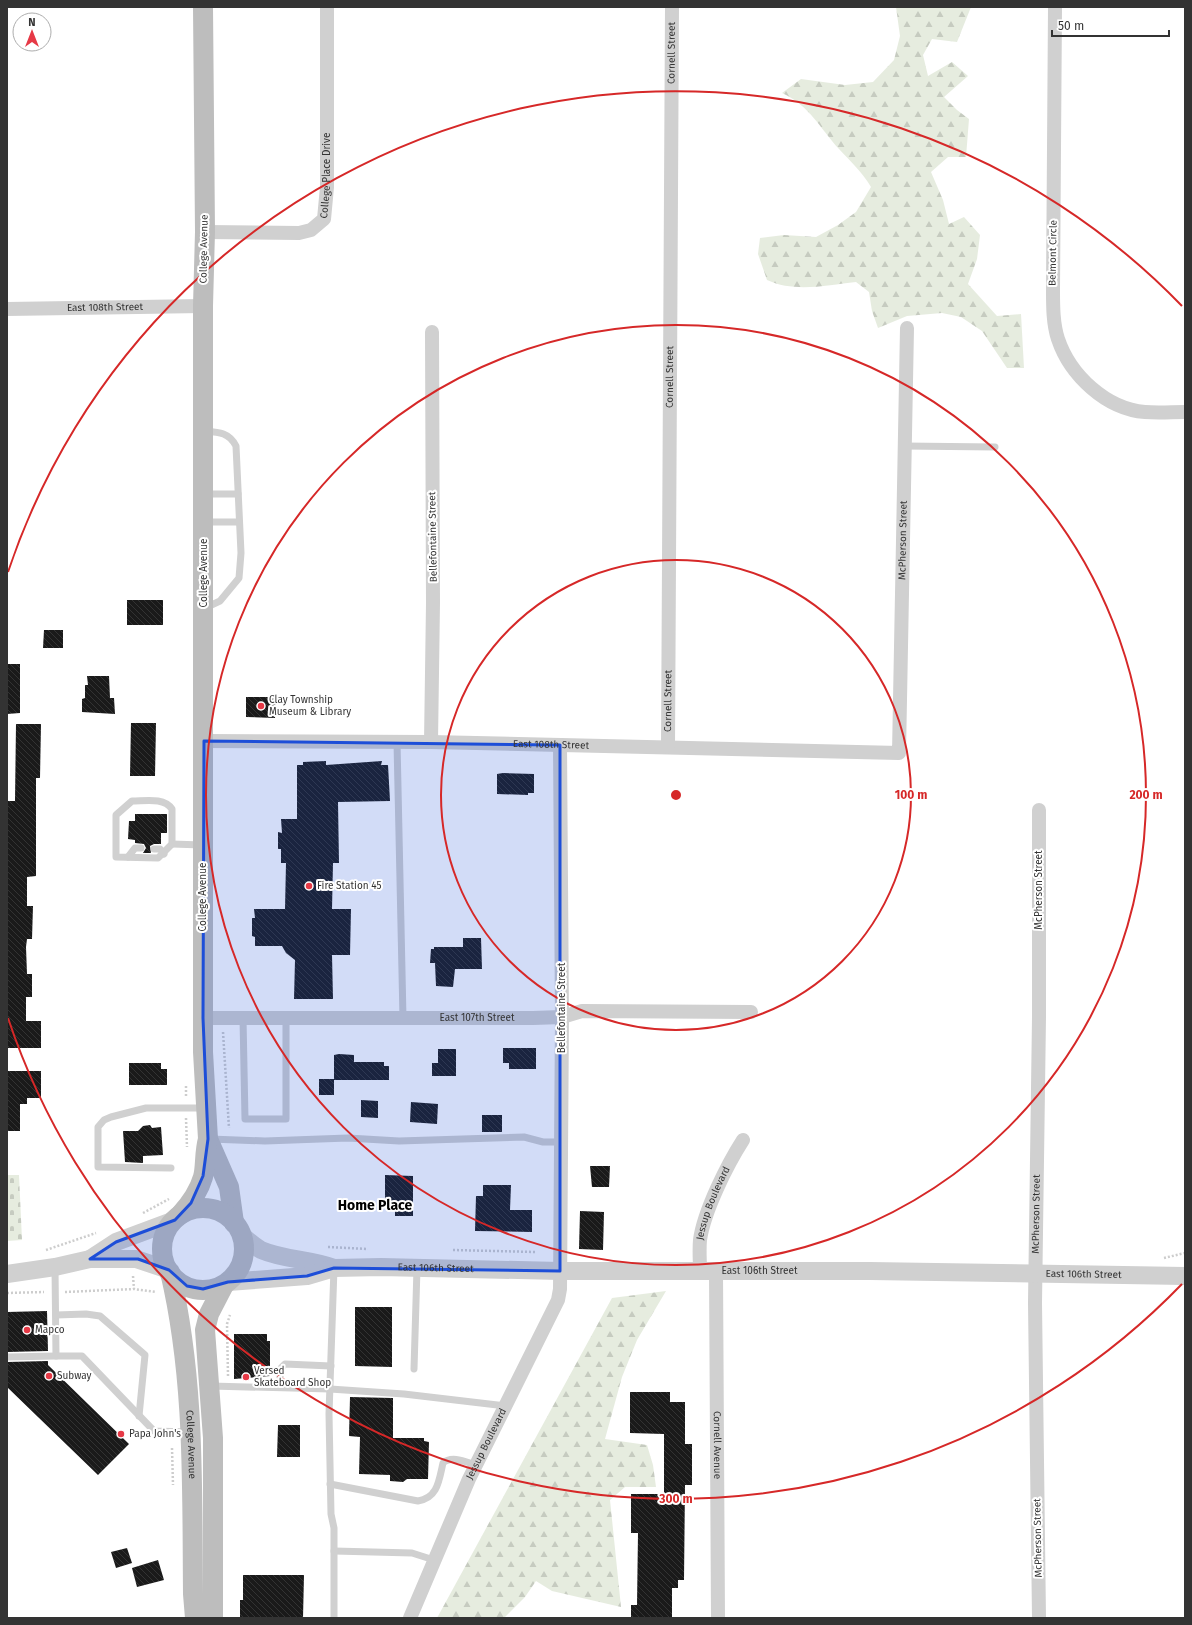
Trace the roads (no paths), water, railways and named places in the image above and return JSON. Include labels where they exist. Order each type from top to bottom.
[{"type":"main road","name":"College Avenue","points":[[178,1217],[192,1202],[203,1176],[204,1159],[208,1139],[202,1018],[204,845],[203,306],[205,232],[203,7]]},
{"type":"main road","name":"College Avenue","points":[[208,1139],[229,1187],[238,1228]]},
{"type":"main road","points":[[213,1618],[214,1488],[210,1386],[205,1342],[206,1321],[226,1283],[237,1271],[243,1257],[244,1250],[238,1228],[220,1212],[209,1208],[191,1210],[178,1217],[167,1230],[163,1243],[163,1257],[169,1271],[180,1282],[195,1288],[211,1289],[226,1283]]},
{"type":"main road","name":"College Avenue","points":[[169,1271],[179,1314],[191,1432],[193,1594],[195,1618]]},
{"type":"street","name":"College Place Drive","points":[[205,232],[299,233],[311,230],[324,219],[327,187],[327,7]]},
{"type":"street","name":"Cornell Street","points":[[668,747],[672,7]]},
{"type":"street","name":"Belmont Circle","points":[[1055,7],[1053,312],[1058,339],[1081,378],[1102,397],[1129,408],[1144,412],[1185,412]]},
{"type":"street","name":"East 108th Street","points":[[7,309],[203,306]]},
{"type":"street","name":"McPherson Street","points":[[899,753],[907,328]]},
{"type":"street","name":"Bellefontaine Street","points":[[431,742],[433,603],[432,332]]},
{"type":"street","name":"East 108th Street","points":[[204,741],[560,744],[899,753]]},
{"type":"street","name":"Bellefontaine Street","points":[[560,744],[562,1017],[561,1263]]},
{"type":"street","name":"McPherson Street","points":[[1039,1618],[1035,1303],[1040,810]]},
{"type":"street","name":"East 107th Street","points":[[202,1018],[562,1017],[582,1012],[751,1012]]},
{"type":"street","name":"Jessup Boulevard","points":[[708,1271],[700,1240],[706,1219],[722,1178],[743,1140]]},
{"type":"street","points":[[90,1259],[116,1242],[178,1217]]},
{"type":"street","name":"East 106th Street","points":[[238,1228],[260,1250],[323,1264],[334,1268]]},
{"type":"street","points":[[7,1274],[55,1268],[90,1259],[136,1259],[169,1271]]},
{"type":"street","name":"East 106th Street","points":[[226,1283],[308,1276],[334,1268],[417,1268],[561,1263],[708,1271],[870,1271],[1185,1276]]},
{"type":"street","name":"Jessup Boulevard","points":[[410,1618],[476,1465],[558,1300],[561,1263]]},
{"type":"street","name":"Cornell Avenue","points":[[708,1271],[718,1618]]},
{"type":"lane","points":[[203,609],[220,601],[239,578],[241,568],[236,446],[232,438],[218,432],[204,431]]},
{"type":"lane","points":[[904,446],[995,447]]},
{"type":"lane","points":[[204,494],[238,494]]},
{"type":"lane","points":[[204,522],[239,522]]},
{"type":"lane","points":[[397,742],[403,1018]]},
{"type":"lane","points":[[132,801],[160,801],[170,806],[172,809],[172,844],[164,854],[158,858],[116,857],[116,815],[132,801]]},
{"type":"lane","points":[[172,844],[204,845]]},
{"type":"lane","points":[[128,857],[135,848],[140,848]]},
{"type":"lane","points":[[154,848],[160,848],[164,854]]},
{"type":"lane","points":[[243,1018],[245,1119],[286,1119],[286,1018]]},
{"type":"lane","points":[[171,1168],[98,1167],[98,1128],[104,1120],[111,1116],[146,1108],[206,1108]]},
{"type":"lane","points":[[208,1139],[265,1141],[348,1138],[399,1141],[524,1137],[543,1142],[562,1142]]},
{"type":"lane","points":[[55,1268],[56,1356]]},
{"type":"lane","points":[[334,1268],[330,1389],[330,1484],[331,1514],[334,1528],[334,1618]]},
{"type":"lane","points":[[414,1369],[417,1268]]},
{"type":"lane","points":[[56,1315],[86,1314],[100,1316],[144,1355],[138,1416]]},
{"type":"lane","points":[[7,1356],[82,1356],[154,1431],[191,1432]]},
{"type":"lane","points":[[279,1386],[281,1368],[285,1364],[331,1366]]},
{"type":"lane","points":[[210,1386],[279,1386],[404,1394],[506,1406]]},
{"type":"lane","points":[[330,1484],[418,1501],[426,1500],[432,1496],[437,1488],[443,1463],[446,1460],[451,1458],[476,1465]]},
{"type":"lane","points":[[334,1551],[412,1553],[434,1560]]},
{"type":"place","name":"Clay Township Museum & Library","points":[[261,706]]},
{"type":"place","name":"Fire Station 45","points":[[309,886]]},
{"type":"place","name":"Mapco","points":[[27,1330]]},
{"type":"place","name":"Subway","points":[[49,1376]]},
{"type":"place","name":"Versed Skateboard Shop","points":[[246,1377]]},
{"type":"place","name":"Papa John's","points":[[121,1434]]},
{"type":"district","name":"Home Place","points":[[375,1205]]}]
